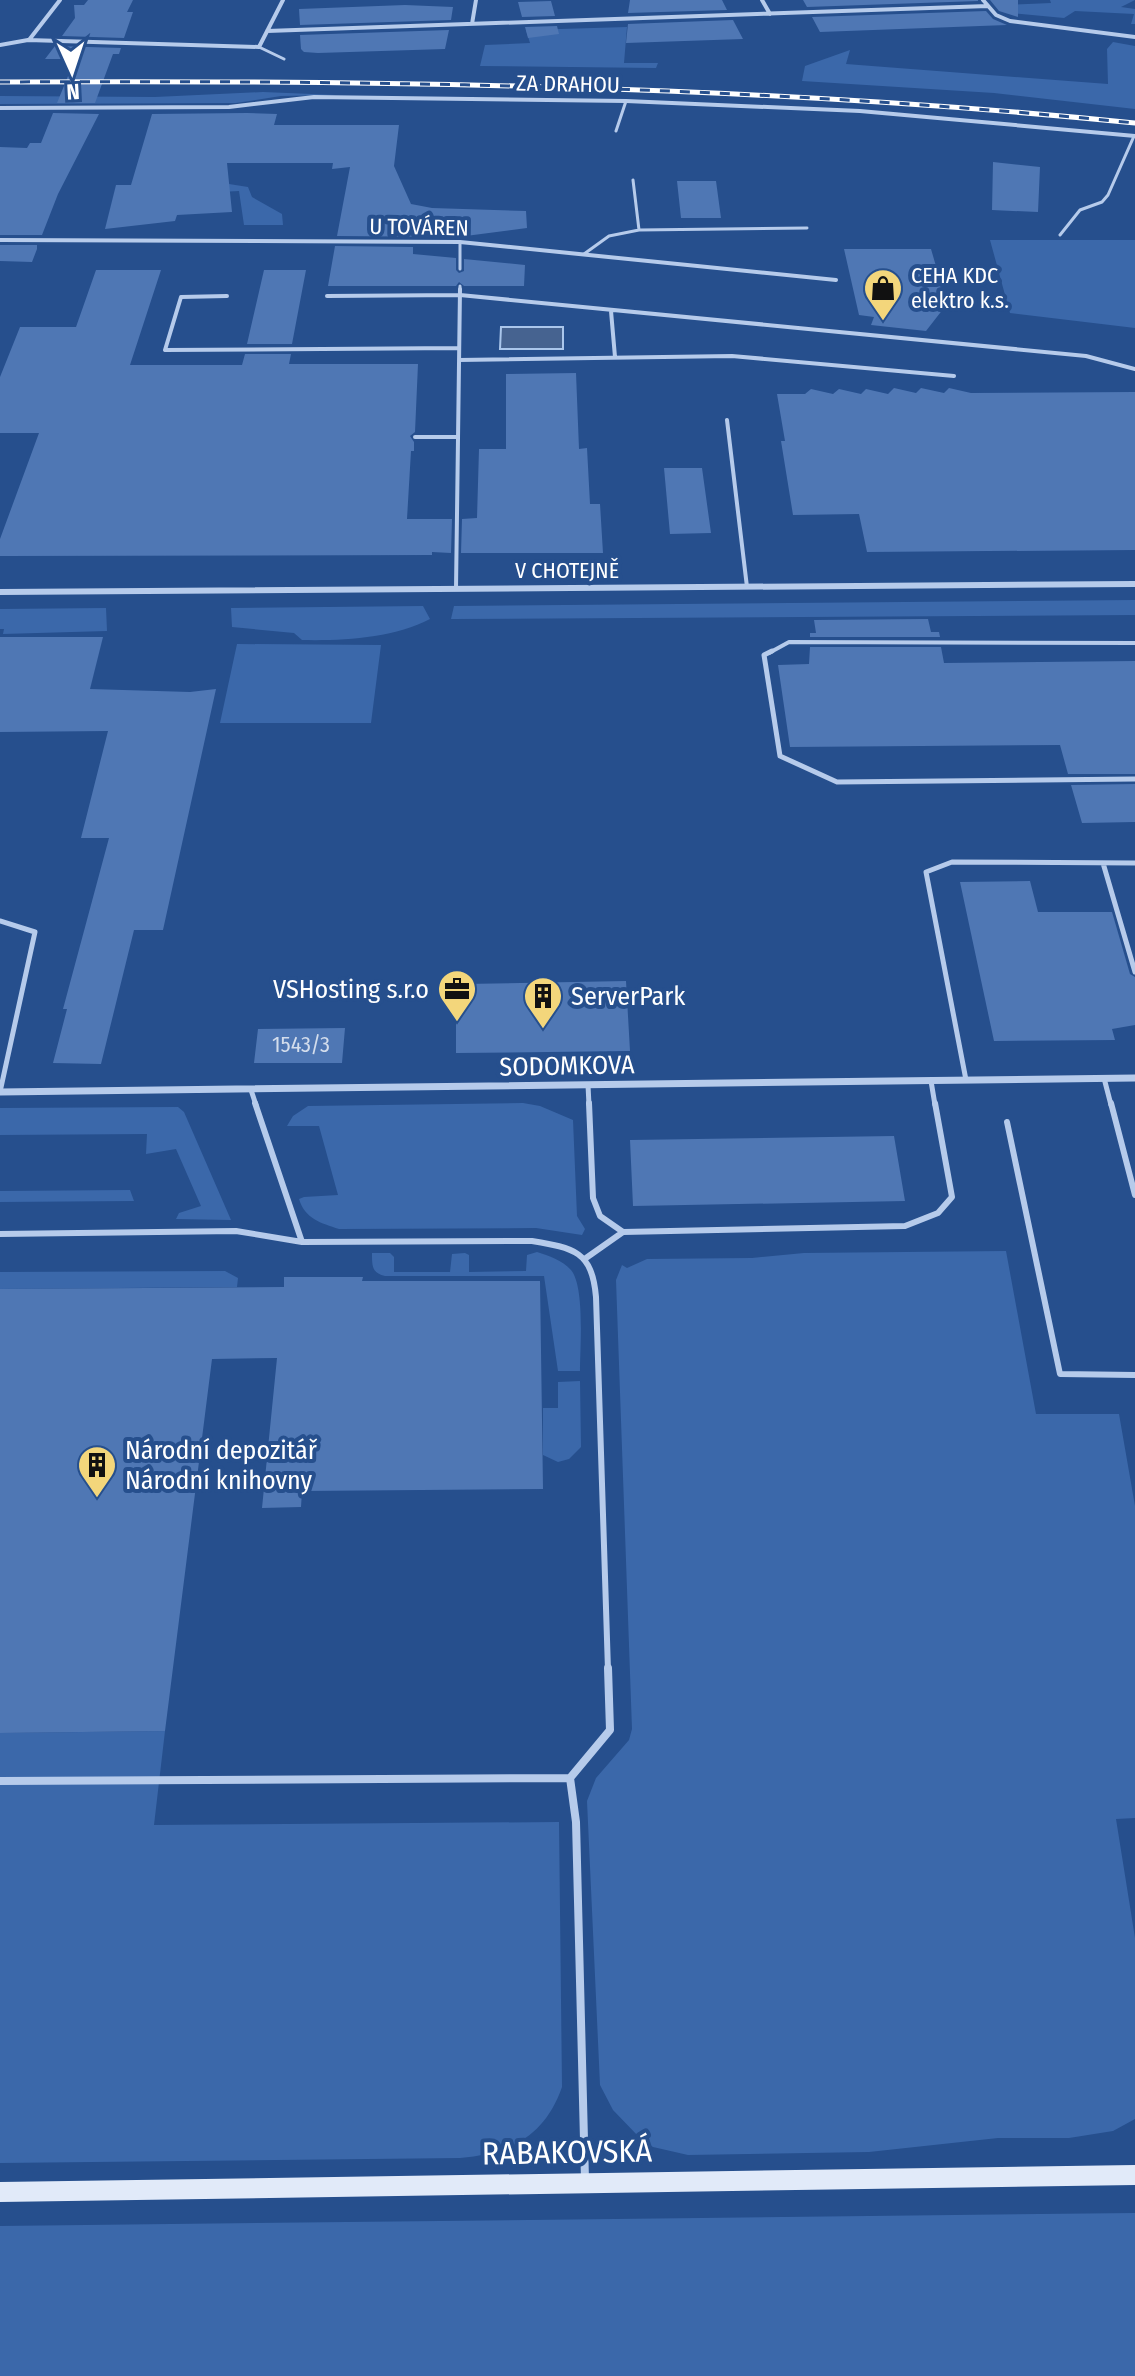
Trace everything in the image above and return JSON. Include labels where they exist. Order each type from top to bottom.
[{"type":"main road","name":"RABAKOVSKÁ","points":[[0,2192],[1135,2175]]},
{"type":"street","points":[[28,40],[60,0]]},
{"type":"street","points":[[0,45],[28,40],[259,47],[283,0]]},
{"type":"street","points":[[472,24],[476,0]]},
{"type":"street","points":[[762,0],[770,14]]},
{"type":"street","points":[[983,0],[999,17],[1010,21],[1135,37]]},
{"type":"street","points":[[267,31],[988,6]]},
{"type":"street","name":"ZA DRAHOU","points":[[0,108],[229,107],[314,97],[626,101],[886,113],[1135,136]]},
{"type":"street","name":"U TOVÁREN","points":[[0,240],[460,242],[836,280]]},
{"type":"street","name":"V CHOTEJNĚ","points":[[0,592],[1135,584]]},
{"type":"street","name":"SODOMKOVA","points":[[0,1092],[1135,1078]]},
{"type":"lane","points":[[259,47],[284,59]]},
{"type":"lane","points":[[616,131],[626,101]]},
{"type":"lane","name":"ZA DRAHOU","points":[[1060,235],[1080,210],[1102,202],[1108,195],[1135,136]]},
{"type":"lane","points":[[633,180],[639,230]]},
{"type":"lane","points":[[584,254],[609,235],[639,230],[807,228]]},
{"type":"lane","points":[[460,242],[460,269]]},
{"type":"lane","points":[[456,589],[460,286]]},
{"type":"lane","points":[[327,296],[460,295],[1086,356],[1135,369]]},
{"type":"lane","points":[[227,296],[181,297],[165,350],[459,348]]},
{"type":"lane","points":[[611,311],[615,357]]},
{"type":"lane","points":[[459,360],[758,357],[954,376]]},
{"type":"lane","points":[[727,420],[747,587]]},
{"type":"lane","points":[[415,437],[458,437]]},
{"type":"lane","points":[[1135,643],[789,642],[764,655],[780,756],[837,782],[1135,779]]},
{"type":"lane","points":[[966,1080],[926,872],[952,862],[1135,863]]},
{"type":"lane","points":[[1103,863],[1135,972]]},
{"type":"lane","points":[[0,921],[35,932],[0,1092]]},
{"type":"lane","points":[[1104,1078],[1135,1195]]},
{"type":"lane","points":[[586,1258],[623,1232],[905,1226],[927,1220],[945,1210],[952,1197],[931,1081]]},
{"type":"lane","points":[[588,1085],[593,1198],[600,1216],[623,1232]]},
{"type":"lane","points":[[251,1090],[302,1242]]},
{"type":"lane","points":[[1007,1122],[1060,1374],[1135,1375]]},
{"type":"lane","points":[[0,1234],[236,1231],[302,1242],[532,1241],[563,1246],[586,1258],[594,1276],[596,1297],[610,1730],[570,1778],[576,1822],[585,2184]]},
{"type":"lane","points":[[0,1781],[570,1778]]},
{"type":"shaded area","points":[[1050,0],[1135,0],[1121,7],[1135,9],[1135,24],[1131,24],[1134,14],[1075,11],[1064,18],[1010,13],[1003,5],[1051,3]]},
{"type":"shaded area","points":[[627,27],[624,63],[658,63],[656,68],[480,66],[485,45],[530,43],[526,30]]},
{"type":"shaded area","points":[[1113,42],[1135,46],[1135,109],[994,93],[802,81],[805,66],[850,50],[846,64],[1108,84],[1107,49]]},
{"type":"shaded area","points":[[263,92],[336,95],[281,96],[236,103],[0,104],[0,96],[155,97]]},
{"type":"shaded area","points":[[229,184],[248,187],[252,197],[282,214],[283,225],[244,225],[239,191],[164,195]]},
{"type":"shaded area","points":[[990,240],[1135,240],[1135,328],[1010,313]]},
{"type":"shaded area","points":[[501,327],[563,327],[563,349],[500,349]]},
{"type":"shaded area","points":[[1135,600],[1135,615],[451,619],[454,606]]},
{"type":"shaded area","points":[[423,606],[430,619],[368,637],[302,640],[294,633],[232,627],[231,608]]},
{"type":"shaded area","points":[[106,608],[107,631],[3,634],[4,629],[0,629],[0,609]]},
{"type":"shaded area","points":[[237,644],[381,645],[371,723],[220,723]]},
{"type":"shaded area","points":[[523,1103],[540,1106],[573,1120],[577,1216],[585,1229],[582,1235],[536,1228],[339,1229],[314,1219],[302,1206],[299,1199],[304,1197],[338,1195],[319,1126],[287,1126],[293,1116],[308,1106]]},
{"type":"shaded area","points":[[178,1107],[184,1112],[231,1220],[176,1219],[179,1213],[201,1206],[176,1149],[146,1154],[147,1134],[0,1135],[0,1108]]},
{"type":"shaded area","points":[[130,1190],[134,1201],[0,1202],[0,1191]]},
{"type":"shaded area","points":[[1006,1251],[1036,1414],[1119,1414],[1135,1506],[1135,1818],[1116,1819],[1135,1938],[1135,2119],[1113,2131],[1069,2138],[998,2138],[869,2152],[688,2155],[653,2147],[613,2110],[600,2085],[587,1801],[596,1778],[629,1740],[632,1729],[616,1280],[622,1265],[627,1268],[647,1259],[752,1258],[804,1253]]},
{"type":"shaded area","points":[[537,1252],[564,1264],[575,1278],[581,1318],[580,1371],[558,1371],[544,1276],[385,1276],[375,1271],[372,1262],[372,1253],[390,1253],[394,1257],[394,1272],[450,1272],[452,1254],[465,1253],[469,1255],[469,1272],[526,1271],[527,1255]]},
{"type":"shaded area","points":[[225,1271],[238,1278],[237,1287],[0,1289],[0,1272]]},
{"type":"shaded area","points":[[580,1381],[581,1447],[569,1459],[558,1462],[543,1455],[543,1408],[558,1408],[558,1382]]},
{"type":"shaded area","points":[[165,1731],[154,1825],[559,1822],[562,2087],[555,2104],[535,2130],[510,2147],[460,2158],[0,2163],[0,1733]]},
{"type":"shaded area","points":[[1135,2213],[1135,2376],[0,2376],[0,2226]]},
{"type":"building","points":[[88,0],[133,0],[127,12],[133,12],[124,38],[62,36],[75,18],[74,5],[84,5]]},
{"type":"building","points":[[630,0],[722,0],[727,10],[628,13]]},
{"type":"building","points":[[803,0],[978,0],[978,1],[807,7]]},
{"type":"building","points":[[990,0],[1018,0],[1018,17],[999,11]]},
{"type":"building","points":[[551,1],[555,16],[522,17],[518,2]]},
{"type":"building","points":[[405,5],[453,7],[451,20],[300,25],[299,9]]},
{"type":"building","points":[[986,11],[993,19],[1007,25],[820,32],[812,17]]},
{"type":"building","points":[[733,20],[743,39],[626,43],[628,24]]},
{"type":"building","points":[[557,26],[559,34],[528,38],[525,27]]},
{"type":"building","points":[[449,30],[445,49],[318,53],[301,49],[300,35]]},
{"type":"building","points":[[55,46],[121,48],[119,54],[113,54],[95,103],[57,103],[75,59],[45,59]]},
{"type":"building","points":[[53,113],[99,114],[58,194],[42,235],[0,235],[0,147],[27,148],[30,143],[41,143]]},
{"type":"building","points":[[152,114],[277,114],[274,125],[399,125],[394,166],[411,204],[432,208],[526,211],[527,228],[458,237],[337,236],[350,167],[332,169],[333,163],[227,163],[232,212],[177,215],[175,221],[105,229],[116,185],[131,185]]},
{"type":"building","points":[[993,162],[1040,167],[1038,212],[992,210]]},
{"type":"building","points":[[677,181],[716,181],[721,218],[681,218]]},
{"type":"building","points":[[0,245],[37,245],[37,249],[32,262],[0,261]]},
{"type":"building","points":[[335,246],[413,247],[413,254],[456,258],[459,273],[464,271],[464,259],[525,265],[524,286],[464,286],[459,282],[456,286],[328,286]]},
{"type":"building","points":[[844,249],[931,249],[947,304],[926,331],[871,325],[874,317],[859,315]]},
{"type":"building","points":[[96,270],[161,270],[130,365],[242,365],[245,354],[291,354],[289,364],[418,364],[415,432],[410,436],[414,451],[411,451],[407,519],[452,519],[451,553],[0,556],[0,539],[39,433],[0,433],[0,377],[20,327],[76,327]]},
{"type":"building","points":[[264,270],[306,270],[292,344],[247,344]]},
{"type":"building","points":[[576,373],[579,449],[587,448],[590,504],[600,504],[603,553],[461,553],[462,519],[477,518],[479,449],[506,449],[506,374]]},
{"type":"building","points":[[894,388],[916,393],[921,388],[944,393],[949,388],[971,393],[1135,392],[1135,550],[867,552],[859,514],[793,515],[777,394],[805,394],[811,389],[833,394],[839,389],[861,394],[866,389],[888,394]]},
{"type":"building","points":[[664,468],[702,468],[711,533],[670,534]]},
{"type":"building","points":[[928,619],[931,632],[939,632],[940,637],[810,637],[810,633],[816,633],[814,620]]},
{"type":"building","points":[[0,637],[103,637],[90,689],[190,692],[216,689],[163,930],[134,930],[101,1064],[53,1063],[67,1009],[63,1009],[109,838],[81,838],[108,731],[0,732]]},
{"type":"building","points":[[810,647],[941,647],[944,663],[1135,661],[1135,774],[1068,774],[1060,745],[790,747],[778,665],[809,664]]},
{"type":"building","points":[[1135,784],[1135,822],[1082,823],[1071,785]]},
{"type":"building","points":[[1030,881],[1038,912],[1112,912],[1130,974],[1135,977],[1135,1025],[1112,1029],[1115,1040],[994,1041],[960,882]]},
{"type":"building","name":"ServerPark","points":[[626,981],[630,1051],[456,1053],[456,1009],[464,1009],[464,984]]},
{"type":"building","points":[[345,1028],[342,1063],[254,1063],[258,1029]]},
{"type":"building","points":[[894,1136],[905,1201],[633,1206],[630,1140]]},
{"type":"building","name":"Národní depozitář Národní knihovny","points":[[284,1277],[363,1277],[362,1281],[540,1281],[543,1489],[302,1491],[301,1507],[262,1508],[277,1358],[212,1359],[165,1731],[0,1733],[0,1289],[284,1287]]},
{"type":"railway","points":[[0,82],[426,84],[710,93],[993,110],[1135,123]]},
{"type":"place","name":"CEHA KDC elektro k.s.","points":[[883,322]]},
{"type":"place","name":"VSHosting s.r.o","points":[[457,1023]]},
{"type":"place","name":"ServerPark","points":[[543,1030]]},
{"type":"place","name":"Národní depozitář Národní knihovny","points":[[97,1499]]}]
